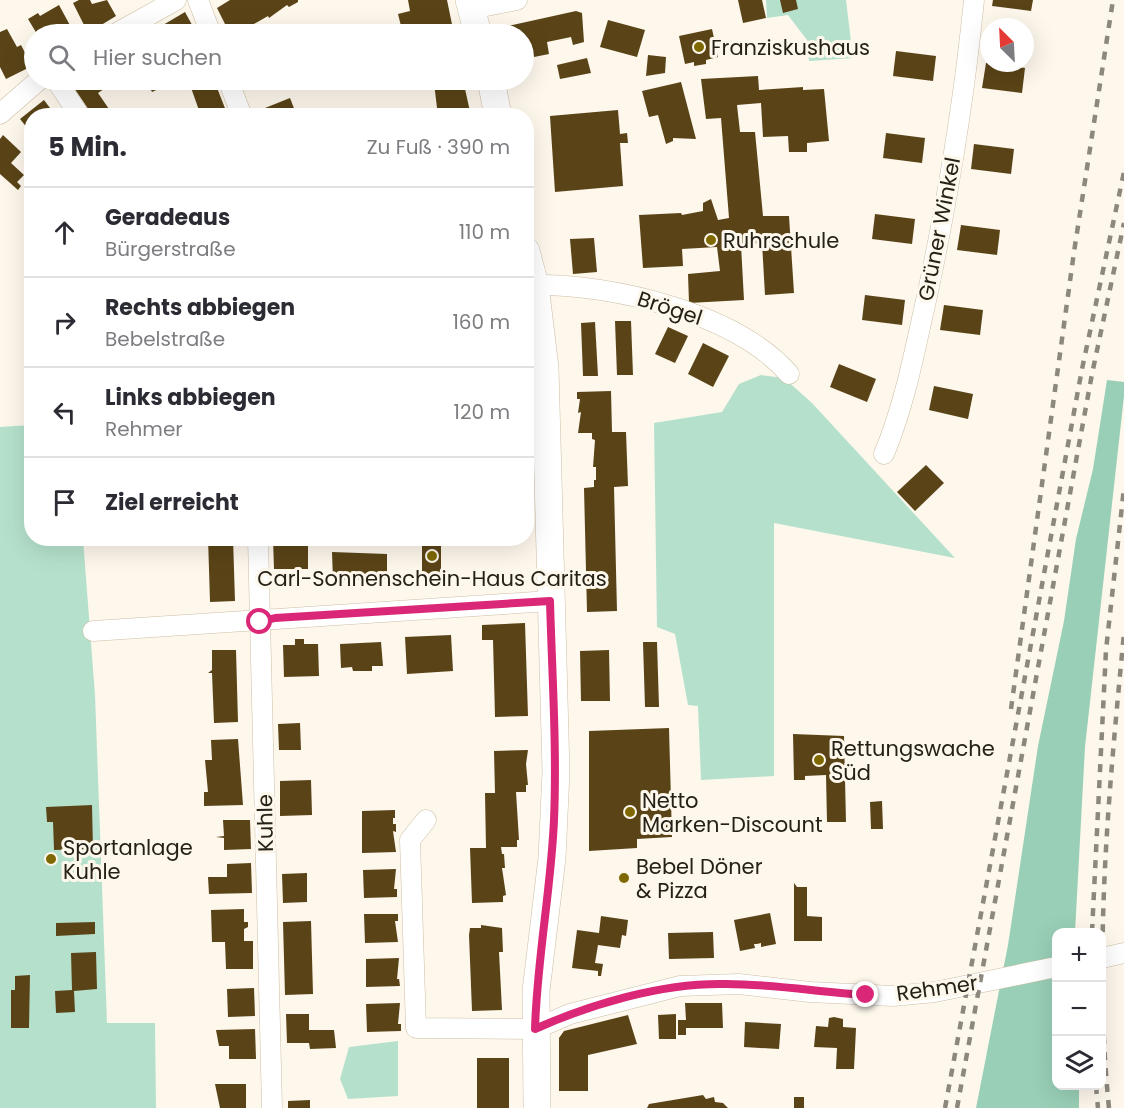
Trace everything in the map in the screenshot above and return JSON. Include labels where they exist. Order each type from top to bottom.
[{"type":"street","points":[[134,24],[176,0]]},
{"type":"street","points":[[198,0],[207,24]]},
{"type":"street","points":[[473,15],[517,0]]},
{"type":"street","name":"Grüner Winkel","points":[[884,454],[899,416],[934,263],[960,114],[974,0]]},
{"type":"street","points":[[0,114],[28,90]]},
{"type":"street","points":[[63,90],[75,108]]},
{"type":"street","points":[[232,90],[239,108]]},
{"type":"street","points":[[493,90],[496,108]]},
{"type":"street","points":[[534,281],[545,368],[556,772],[554,821],[539,960],[535,1029],[537,1108]]},
{"type":"street","name":"Brögel","points":[[535,285],[561,285],[622,293],[675,306],[754,346],[779,363],[789,374]]},
{"type":"street","name":"Kuhle","points":[[258,546],[272,1108]]},
{"type":"street","points":[[93,631],[260,622],[275,618],[550,601]]},
{"type":"street","points":[[426,820],[410,840],[416,1028],[535,1029]]},
{"type":"street","points":[[1106,957],[1124,953]]},
{"type":"street","name":"Rehmer","points":[[535,1029],[570,1014],[680,986],[739,984],[810,992],[893,996],[935,992],[1052,968]]},
{"type":"green space","points":[[766,0],[846,0],[853,58],[809,61],[807,40],[788,15],[767,18]]},
{"type":"green space","points":[[761,375],[784,378],[812,403],[955,558],[774,523],[774,776],[701,780],[698,706],[688,705],[675,634],[657,627],[654,423],[722,412],[739,384]]},
{"type":"green space","points":[[1107,380],[1124,382],[1085,747],[1075,928],[1052,928],[1052,1090],[1079,1090],[1079,1108],[976,1108],[1008,945],[1038,746],[1064,621],[1076,539],[1093,469]]},
{"type":"green space","name":"Sportanlage Kuhle","points":[[24,425],[24,546],[84,546],[95,695],[107,1023],[155,1023],[156,1108],[0,1108],[0,427]]},
{"type":"green space","points":[[398,1041],[398,1096],[348,1099],[340,1079],[349,1047]]},
{"type":"building","points":[[79,0],[90,0],[92,4],[107,0],[116,16],[103,24],[84,24],[73,3]]},
{"type":"building","points":[[230,0],[298,0],[269,18],[268,16],[254,24],[225,24],[217,8]]},
{"type":"building","points":[[408,0],[447,0],[452,24],[400,24],[398,14],[410,11]]},
{"type":"building","points":[[738,0],[762,0],[766,18],[743,23]]},
{"type":"building","points":[[780,0],[796,0],[798,9],[783,13]]},
{"type":"building","points":[[993,0],[1033,0],[1031,11],[992,6]]},
{"type":"building","points":[[59,5],[69,24],[31,24],[28,19],[38,13],[40,16]]},
{"type":"building","points":[[576,11],[582,13],[584,42],[573,45],[571,37],[547,42],[549,54],[534,57],[534,24],[517,24]]},
{"type":"building","points":[[185,12],[192,24],[165,24]]},
{"type":"building","points":[[608,20],[645,30],[637,57],[600,47]]},
{"type":"building","points":[[7,29],[17,47],[21,45],[24,51],[24,70],[6,79],[0,67],[0,32]]},
{"type":"building","name":"Franziskushaus","points":[[712,29],[718,57],[706,60],[706,64],[694,66],[694,62],[685,64],[679,36]]},
{"type":"building","points":[[896,51],[936,56],[933,81],[893,76]]},
{"type":"building","points":[[648,55],[666,57],[665,73],[646,76]]},
{"type":"building","points":[[587,58],[591,73],[560,79],[557,65]]},
{"type":"building","points":[[985,72],[1025,72],[1022,93],[982,88]]},
{"type":"building","points":[[758,76],[759,90],[803,87],[803,90],[824,89],[829,141],[807,143],[807,152],[789,152],[788,136],[763,137],[761,103],[737,105],[740,132],[755,132],[763,216],[789,216],[794,293],[765,295],[762,243],[741,245],[744,300],[689,303],[688,274],[720,271],[717,247],[682,249],[683,266],[643,268],[639,215],[681,213],[682,215],[703,211],[703,203],[711,199],[718,220],[729,218],[721,118],[706,119],[701,79]]},
{"type":"building","points":[[681,82],[696,139],[673,138],[673,141],[666,144],[658,115],[649,117],[642,91]]},
{"type":"building","points":[[75,90],[102,90],[98,93],[108,108],[88,108]]},
{"type":"building","points":[[192,90],[218,90],[225,108],[198,108]]},
{"type":"building","points":[[435,90],[465,90],[469,108],[437,108]]},
{"type":"building","points":[[290,98],[294,108],[265,108]]},
{"type":"building","points":[[44,100],[50,108],[34,108]]},
{"type":"building","points":[[618,110],[620,134],[627,133],[628,143],[620,143],[623,186],[555,192],[550,116]]},
{"type":"building","points":[[886,133],[925,138],[922,163],[883,158]]},
{"type":"building","points":[[3,135],[21,152],[11,163],[24,175],[17,182],[21,186],[18,190],[0,174],[0,139]]},
{"type":"building","points":[[974,144],[1014,149],[1011,174],[971,169]]},
{"type":"building","points":[[875,214],[915,219],[912,244],[872,239]]},
{"type":"building","points":[[961,225],[1000,230],[997,255],[957,250]]},
{"type":"building","points":[[594,238],[597,272],[573,274],[570,239]]},
{"type":"building","points":[[865,295],[905,300],[902,325],[862,320]]},
{"type":"building","points":[[944,305],[983,310],[980,335],[940,330]]},
{"type":"building","points":[[615,321],[631,321],[633,375],[617,375]]},
{"type":"building","points":[[595,322],[598,376],[583,376],[581,323]]},
{"type":"building","points":[[668,327],[688,336],[675,363],[655,354]]},
{"type":"building","points":[[703,343],[729,356],[713,387],[688,374]]},
{"type":"building","points":[[839,364],[876,379],[867,402],[830,387]]},
{"type":"building","points":[[934,386],[973,394],[968,419],[929,410]]},
{"type":"building","points":[[611,391],[612,432],[626,432],[628,486],[614,487],[617,611],[587,612],[584,488],[594,487],[594,480],[596,480],[596,467],[593,467],[595,440],[592,439],[592,433],[578,433],[581,412],[578,413],[580,399],[577,399],[577,392]]},
{"type":"building","points":[[926,465],[944,483],[915,511],[897,492]]},
{"type":"building","points":[[208,546],[233,546],[235,601],[210,602]]},
{"type":"building","points":[[273,546],[308,546],[308,569],[274,569]]},
{"type":"building","name":"Carl-Sonnenschein-Haus Caritas","points":[[422,546],[441,546],[441,573],[422,574]]},
{"type":"building","points":[[332,552],[387,554],[387,579],[333,580]]},
{"type":"building","points":[[525,623],[528,716],[495,717],[493,640],[482,640],[482,625]]},
{"type":"building","points":[[451,635],[453,671],[407,674],[405,637]]},
{"type":"building","points":[[295,639],[304,639],[304,644],[318,644],[319,676],[284,677],[283,645],[295,645]]},
{"type":"building","points":[[381,642],[383,666],[372,666],[372,671],[353,671],[352,667],[341,668],[340,644]]},
{"type":"building","points":[[643,642],[657,642],[659,707],[645,707]]},
{"type":"building","points":[[212,650],[236,650],[238,722],[214,723],[212,673],[208,673],[212,670]]},
{"type":"building","points":[[609,650],[610,701],[581,701],[580,651]]},
{"type":"building","points":[[300,723],[301,750],[279,750],[278,724]]},
{"type":"building","name":"Netto Marken-Discount","points":[[669,728],[672,837],[637,839],[637,848],[589,851],[589,731]]},
{"type":"building","name":"Rettungswache Süd","points":[[793,734],[844,736],[846,822],[827,822],[826,775],[805,776],[805,780],[794,780]]},
{"type":"building","points":[[238,739],[243,805],[204,806],[204,792],[208,792],[205,760],[212,760],[211,740]]},
{"type":"building","points":[[528,750],[526,792],[516,792],[519,840],[517,840],[517,847],[501,847],[502,854],[504,854],[505,868],[502,868],[506,895],[503,896],[503,902],[472,903],[470,848],[486,848],[485,793],[495,793],[494,751]]},
{"type":"building","points":[[311,780],[312,815],[280,816],[280,781]]},
{"type":"building","points":[[882,801],[883,829],[871,829],[870,802]]},
{"type":"building","points":[[92,805],[93,849],[54,850],[53,822],[47,822],[46,807]]},
{"type":"building","points":[[395,810],[393,824],[396,824],[396,832],[393,831],[396,852],[362,853],[362,811]]},
{"type":"building","points":[[223,820],[250,820],[251,849],[224,850],[224,838],[216,837],[224,836]]},
{"type":"building","points":[[251,863],[252,893],[209,894],[208,877],[227,877],[227,864]]},
{"type":"building","points":[[396,869],[394,889],[397,889],[397,897],[364,898],[363,870]]},
{"type":"building","points":[[307,873],[307,902],[283,903],[282,874]]},
{"type":"building","points":[[794,883],[797,887],[807,887],[807,916],[822,917],[822,941],[794,941]]},
{"type":"building","points":[[244,909],[244,922],[248,922],[248,927],[244,929],[244,941],[253,941],[253,969],[226,969],[225,942],[212,942],[211,910]]},
{"type":"building","points":[[770,913],[776,944],[761,947],[761,943],[754,944],[755,948],[740,951],[734,920]]},
{"type":"building","points":[[364,914],[398,914],[398,921],[395,921],[398,942],[365,943]]},
{"type":"building","points":[[601,916],[628,920],[626,936],[622,935],[620,948],[598,945],[595,963],[603,964],[601,976],[598,976],[598,971],[572,968],[577,930],[599,933]]},
{"type":"building","points":[[311,921],[313,994],[285,995],[283,922]]},
{"type":"building","points":[[95,922],[95,934],[56,936],[56,923]]},
{"type":"building","points":[[481,925],[502,928],[503,952],[499,952],[502,1010],[472,1011],[469,935],[470,928],[481,928]]},
{"type":"building","points":[[713,932],[714,958],[669,959],[668,933]]},
{"type":"building","points":[[96,952],[97,989],[74,991],[75,1012],[56,1013],[55,991],[72,990],[71,953]]},
{"type":"building","points":[[399,958],[397,979],[399,979],[400,986],[366,987],[366,959]]},
{"type":"building","points":[[30,975],[29,1028],[11,1028],[11,990],[15,990],[15,976]]},
{"type":"building","points":[[254,988],[255,1016],[228,1017],[227,989]]},
{"type":"building","points":[[400,1003],[398,1024],[401,1024],[401,1031],[367,1032],[366,1004]]},
{"type":"building","points":[[685,1003],[722,1003],[723,1028],[686,1028],[686,1035],[678,1035],[678,1020],[686,1020]]},
{"type":"building","points":[[286,1014],[309,1014],[309,1030],[334,1030],[336,1048],[310,1049],[309,1043],[287,1043]]},
{"type":"building","points":[[676,1014],[676,1039],[659,1039],[658,1015]]},
{"type":"building","points":[[628,1015],[637,1044],[588,1055],[588,1091],[559,1091],[559,1038],[564,1031]]},
{"type":"building","points":[[829,1018],[843,1019],[843,1027],[856,1028],[854,1069],[836,1069],[837,1048],[814,1047],[816,1026],[828,1027]]},
{"type":"building","points":[[745,1022],[781,1024],[779,1049],[744,1047]]},
{"type":"building","points":[[255,1029],[256,1059],[229,1059],[229,1046],[219,1046],[216,1030]]},
{"type":"building","points":[[477,1058],[509,1058],[509,1108],[477,1108]]},
{"type":"building","points":[[215,1084],[246,1084],[246,1108],[220,1108]]},
{"type":"building","points":[[703,1095],[706,1099],[714,1097],[715,1102],[723,1103],[728,1108],[647,1108],[649,1104]]},
{"type":"building","points":[[794,1097],[804,1097],[804,1108],[794,1108]]},
{"type":"building","points":[[310,1100],[310,1108],[288,1108],[288,1101]]},
{"type":"railway","points":[[1011,709],[1074,252],[1113,0]]},
{"type":"railway","points":[[945,1108],[1082,369],[1124,172]]},
{"type":"railway","points":[[957,1108],[1092,374],[1124,223]]},
{"type":"railway","points":[[1092,928],[1106,650],[1124,488]]},
{"type":"railway","points":[[1109,1108],[1104,1049],[1103,930],[1108,811],[1124,633]]},
{"type":"railway","points":[[1096,1090],[1098,1108]]},
{"type":"place","name":"Franziskushaus","points":[[699,47]]},
{"type":"place","name":"Ruhrschule","points":[[711,240]]},
{"type":"place","name":"Carl-Sonnenschein-Haus Caritas","points":[[432,556]]},
{"type":"place","name":"Rettungswache Süd","points":[[819,760]]},
{"type":"place","name":"Netto Marken-Discount","points":[[630,812]]},
{"type":"place","name":"Sportanlage Kuhle","points":[[51,859]]},
{"type":"place","name":"Bebel Döner & Pizza","points":[[624,878]]},
{"type":"route","points":[[260,622],[275,618],[550,601],[556,772],[552,858],[539,960],[535,1029],[570,1014],[680,986],[739,984],[810,992],[866,995]]}]
